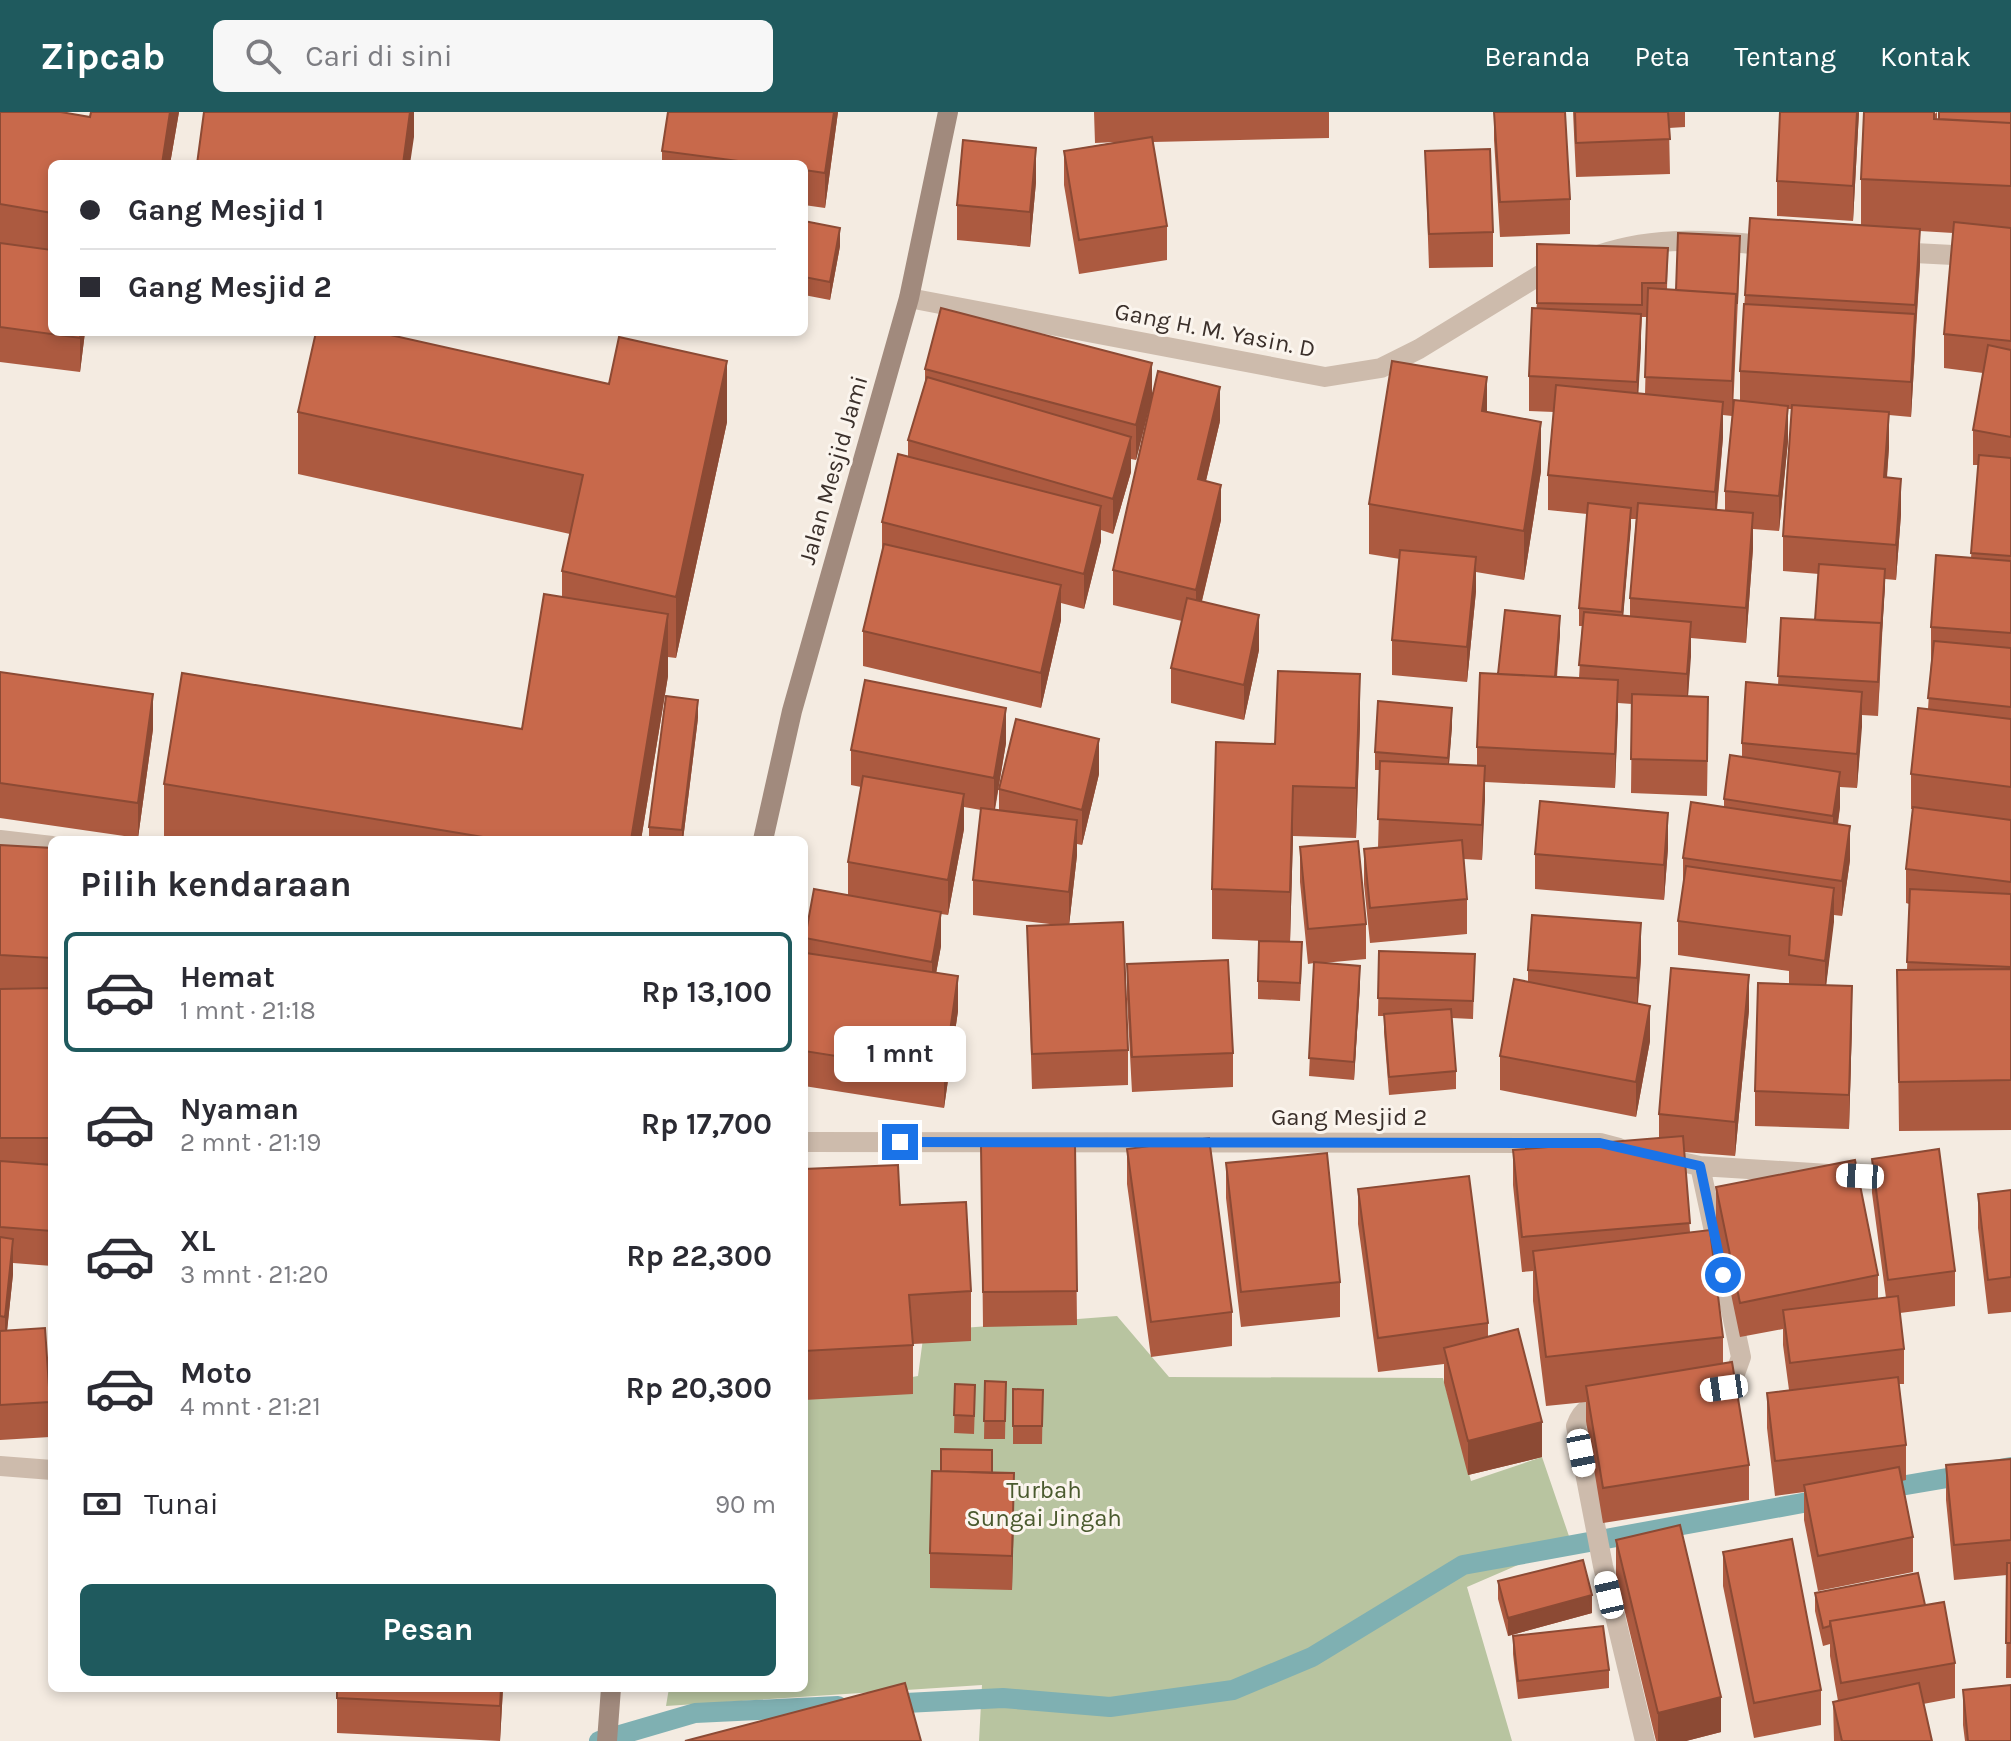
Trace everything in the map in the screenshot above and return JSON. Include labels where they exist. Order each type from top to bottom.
[{"type":"main road","name":"Jalan Mesjid Jami","points":[[764,836],[792,711],[909,298],[948,112]]},
{"type":"main road","points":[[607,1731],[611,1692]]},
{"type":"street","name":"Gang H. M. Yasin. D","points":[[909,298],[1325,377],[1381,368],[1419,349],[1540,275],[1625,246],[1694,238],[1796,248]]},
{"type":"street","points":[[1871,251],[2011,258]]},
{"type":"street","points":[[0,840],[48,846]]},
{"type":"street","name":"Gang Mesjid 2","points":[[808,1142],[1600,1143],[1700,1166],[1892,1178]]},
{"type":"street","points":[[1695,1392],[1731,1385],[1741,1357],[1700,1166]]},
{"type":"street","points":[[1635,1399],[1591,1405],[1579,1416],[1576,1426],[1603,1566],[1645,1741]]},
{"type":"street","points":[[0,1466],[48,1470]]},
{"type":"green space","name":"Turbah Sungai Jingah","points":[[1117,1316],[1169,1377],[1443,1378],[1471,1481],[1542,1457],[1571,1542],[1467,1587],[1512,1741],[979,1741],[982,1685],[666,1706],[668,1692],[808,1692],[808,1395],[918,1376],[924,1331]]},
{"type":"building","points":[[0,112],[61,112],[90,117],[91,112],[170,112],[163,160],[48,160],[48,212],[0,204]]},
{"type":"building","points":[[204,112],[410,112],[404,160],[198,160]]},
{"type":"building","points":[[668,112],[834,112],[825,173],[808,171],[808,160],[731,160],[662,151]]},
{"type":"building","points":[[1494,112],[1565,112],[1570,199],[1500,202]]},
{"type":"building","points":[[1575,112],[1668,112],[1670,139],[1576,143]]},
{"type":"building","points":[[1780,112],[1857,112],[1853,186],[1777,181]]},
{"type":"building","points":[[1864,112],[1934,112],[1934,119],[2011,123],[2011,186],[1861,179]]},
{"type":"building","points":[[1939,112],[2011,112],[2011,123],[1939,119]]},
{"type":"building","points":[[1152,137],[1167,226],[1079,240],[1064,151]]},
{"type":"building","points":[[963,140],[1036,148],[1030,212],[957,205]]},
{"type":"building","points":[[1490,149],[1493,232],[1429,234],[1425,151]]},
{"type":"building","points":[[1750,218],[1920,229],[1915,305],[1745,295]]},
{"type":"building","points":[[808,222],[840,228],[830,282],[808,278]]},
{"type":"building","points":[[1954,222],[2011,228],[2011,341],[1944,334]]},
{"type":"building","points":[[1678,233],[1740,236],[1737,304],[1736,294],[1676,290]]},
{"type":"building","points":[[0,243],[48,249],[48,334],[0,327]]},
{"type":"building","points":[[1537,244],[1668,248],[1666,283],[1642,283],[1642,305],[1537,303]]},
{"type":"building","points":[[1648,288],[1736,294],[1732,381],[1645,377]]},
{"type":"building","points":[[1744,304],[1915,314],[1911,382],[1740,371]]},
{"type":"building","points":[[941,308],[1152,363],[1136,425],[925,369]]},
{"type":"building","points":[[1532,308],[1641,314],[1637,382],[1529,376]]},
{"type":"building","points":[[315,336],[395,336],[609,384],[619,337],[727,361],[676,597],[562,571],[583,475],[298,412]]},
{"type":"building","points":[[1988,345],[2011,350],[2011,437],[1973,430]]},
{"type":"building","points":[[1392,361],[1487,377],[1482,411],[1541,422],[1524,531],[1369,504]]},
{"type":"building","points":[[1158,371],[1220,387],[1198,479],[1221,485],[1196,590],[1113,570]]},
{"type":"building","points":[[927,377],[1131,437],[1113,499],[908,440]]},
{"type":"building","points":[[1556,385],[1723,402],[1715,492],[1548,475]]},
{"type":"building","points":[[1734,400],[1788,406],[1779,496],[1725,491]]},
{"type":"building","points":[[1792,405],[1889,412],[1884,477],[1901,479],[1896,545],[1783,536]]},
{"type":"building","points":[[898,454],[1101,506],[1084,574],[882,522]]},
{"type":"building","points":[[1979,455],[2011,458],[2011,556],[1971,553]]},
{"type":"building","points":[[1588,503],[1631,508],[1622,612],[1579,608]]},
{"type":"building","points":[[1638,503],[1753,513],[1746,608],[1630,598]]},
{"type":"building","points":[[884,544],[1061,585],[1041,673],[863,631]]},
{"type":"building","points":[[1400,550],[1476,557],[1467,647],[1392,640]]},
{"type":"building","points":[[1936,555],[2011,561],[2011,633],[1931,627]]},
{"type":"building","points":[[1819,564],[1885,569],[1881,630],[1881,623],[1815,620]]},
{"type":"building","points":[[544,594],[668,614],[632,836],[477,836],[164,784],[182,673],[522,729]]},
{"type":"building","points":[[1187,598],[1259,615],[1244,685],[1171,668]]},
{"type":"building","points":[[1505,610],[1560,616],[1555,677],[1498,674]]},
{"type":"building","points":[[1584,612],[1691,622],[1687,674],[1579,665]]},
{"type":"building","points":[[1781,618],[1881,623],[1878,682],[1778,676]]},
{"type":"building","points":[[1934,641],[2011,648],[2011,707],[1928,698]]},
{"type":"building","points":[[1278,671],[1360,674],[1356,788],[1293,786],[1290,892],[1212,889],[1216,742],[1275,744]]},
{"type":"building","points":[[0,672],[153,694],[138,803],[0,783]]},
{"type":"building","points":[[1480,673],[1618,680],[1615,754],[1477,747]]},
{"type":"building","points":[[865,680],[1006,708],[994,778],[851,750]]},
{"type":"building","points":[[1746,682],[1862,692],[1857,754],[1742,743]]},
{"type":"building","points":[[1632,694],[1708,697],[1707,761],[1631,759]]},
{"type":"building","points":[[666,696],[698,700],[682,830],[649,827]]},
{"type":"building","points":[[1378,701],[1452,708],[1448,758],[1375,752]]},
{"type":"building","points":[[1918,708],[2011,719],[2011,787],[1911,774]]},
{"type":"building","points":[[1016,719],[1099,739],[1082,810],[999,789]]},
{"type":"building","points":[[1730,755],[1840,772],[1833,816],[1724,799]]},
{"type":"building","points":[[1380,761],[1485,766],[1482,825],[1378,819]]},
{"type":"building","points":[[863,776],[964,794],[948,880],[848,862]]},
{"type":"building","points":[[1540,801],[1668,813],[1664,865],[1535,854]]},
{"type":"building","points":[[1691,802],[1850,826],[1842,881],[1683,858]]},
{"type":"building","points":[[1913,807],[2011,820],[2011,882],[1906,869]]},
{"type":"building","points":[[981,808],[1077,820],[1069,892],[973,880]]},
{"type":"building","points":[[1462,840],[1467,899],[1370,908],[1364,849]]},
{"type":"building","points":[[1358,841],[1366,924],[1308,929],[1300,847]]},
{"type":"building","points":[[0,845],[48,848],[48,958],[0,955]]},
{"type":"building","points":[[1686,866],[1834,888],[1825,961],[1789,955],[1790,936],[1678,921]]},
{"type":"building","points":[[814,889],[941,912],[932,962],[808,939]]},
{"type":"building","points":[[1910,889],[2011,894],[2011,967],[1907,962]]},
{"type":"building","points":[[1532,915],[1641,923],[1637,978],[1528,970]]},
{"type":"building","points":[[1123,922],[1128,1050],[1032,1054],[1027,926]]},
{"type":"building","points":[[1259,941],[1302,942],[1300,983],[1258,981]]},
{"type":"building","points":[[1379,951],[1475,954],[1473,1001],[1378,998]]},
{"type":"building","points":[[808,953],[958,976],[944,1073],[808,1052]]},
{"type":"building","points":[[1228,960],[1233,1053],[1132,1057],[1127,964]]},
{"type":"building","points":[[1314,962],[1360,966],[1354,1062],[1309,1058]]},
{"type":"building","points":[[1671,968],[1749,975],[1735,1122],[1659,1114]]},
{"type":"building","points":[[2011,969],[2011,1080],[1899,1082],[1897,970]]},
{"type":"building","points":[[1514,979],[1650,1006],[1636,1082],[1500,1056]]},
{"type":"building","points":[[1758,983],[1852,986],[1849,1095],[1755,1091]]},
{"type":"building","points":[[48,988],[48,1138],[0,1138],[0,989]]},
{"type":"building","points":[[1451,1009],[1456,1071],[1389,1077],[1384,1014]]},
{"type":"building","points":[[1683,1136],[1690,1223],[1522,1237],[1513,1150]]},
{"type":"building","points":[[1209,1138],[1232,1312],[1151,1322],[1127,1149]]},
{"type":"building","points":[[1075,1144],[1077,1291],[983,1292],[981,1145]]},
{"type":"building","points":[[1939,1149],[1955,1271],[1888,1280],[1872,1159]]},
{"type":"building","points":[[1327,1153],[1340,1282],[1241,1292],[1226,1163]]},
{"type":"building","points":[[1855,1160],[1878,1275],[1740,1303],[1716,1187]]},
{"type":"building","points":[[0,1161],[48,1165],[48,1231],[0,1227]]},
{"type":"building","points":[[898,1165],[900,1205],[966,1202],[971,1291],[909,1295],[913,1345],[808,1351],[808,1169]]},
{"type":"building","points":[[1469,1176],[1488,1323],[1378,1338],[1358,1189]]},
{"type":"building","points":[[2011,1190],[2011,1277],[1988,1280],[1978,1194]]},
{"type":"building","points":[[1710,1230],[1723,1337],[1546,1357],[1533,1251]]},
{"type":"building","points":[[0,1237],[13,1239],[5,1317],[0,1316]]},
{"type":"building","points":[[1898,1296],[1904,1349],[1790,1363],[1783,1310]]},
{"type":"building","points":[[45,1328],[48,1402],[0,1405],[0,1331]]},
{"type":"building","points":[[1518,1329],[1542,1422],[1468,1441],[1444,1348]]},
{"type":"building","points":[[1732,1362],[1749,1465],[1603,1488],[1586,1386]]},
{"type":"building","points":[[1898,1377],[1906,1445],[1775,1461],[1767,1393]]},
{"type":"building","points":[[985,1381],[1006,1382],[1005,1421],[984,1421]]},
{"type":"building","points":[[955,1384],[975,1385],[974,1416],[954,1415]]},
{"type":"building","points":[[1013,1389],[1043,1390],[1042,1426],[1013,1426]]},
{"type":"building","points":[[941,1449],[992,1450],[992,1473],[941,1471]]},
{"type":"building","points":[[2011,1459],[2011,1540],[1954,1545],[1946,1465]]},
{"type":"building","points":[[1899,1467],[1913,1537],[1818,1556],[1804,1485]]},
{"type":"building","points":[[932,1471],[1014,1473],[1012,1556],[930,1553]]},
{"type":"building","points":[[1680,1525],[1721,1697],[1658,1713],[1616,1540]]},
{"type":"building","points":[[1792,1539],[1821,1690],[1754,1703],[1723,1552]]},
{"type":"building","points":[[1583,1560],[1592,1595],[1508,1618],[1498,1581]]},
{"type":"building","points":[[2007,1563],[2011,1563],[2011,1643],[2006,1643]]},
{"type":"building","points":[[1918,1573],[1925,1605],[1830,1621],[1830,1626],[1823,1628],[1815,1593]]},
{"type":"building","points":[[1944,1602],[1955,1663],[1841,1683],[1830,1621]]},
{"type":"building","points":[[1603,1626],[1609,1670],[1518,1681],[1513,1636]]},
{"type":"building","points":[[905,1683],[921,1741],[685,1741]]},
{"type":"building","points":[[1919,1683],[1932,1741],[1842,1741],[1833,1702]]},
{"type":"building","points":[[2011,1685],[2011,1741],[1968,1741],[1963,1690]]},
{"type":"building","points":[[337,1692],[501,1692],[500,1706],[337,1698]]},
{"type":"waterway","points":[[1877,1490],[2011,1467]]},
{"type":"waterway","points":[[886,1704],[1003,1698],[1110,1707],[1233,1690],[1312,1657],[1463,1565],[1830,1498]]},
{"type":"waterway","points":[[599,1741],[695,1713],[838,1706]]},
{"type":"route","points":[[900,1142],[1600,1143],[1700,1166],[1723,1275]]}]
